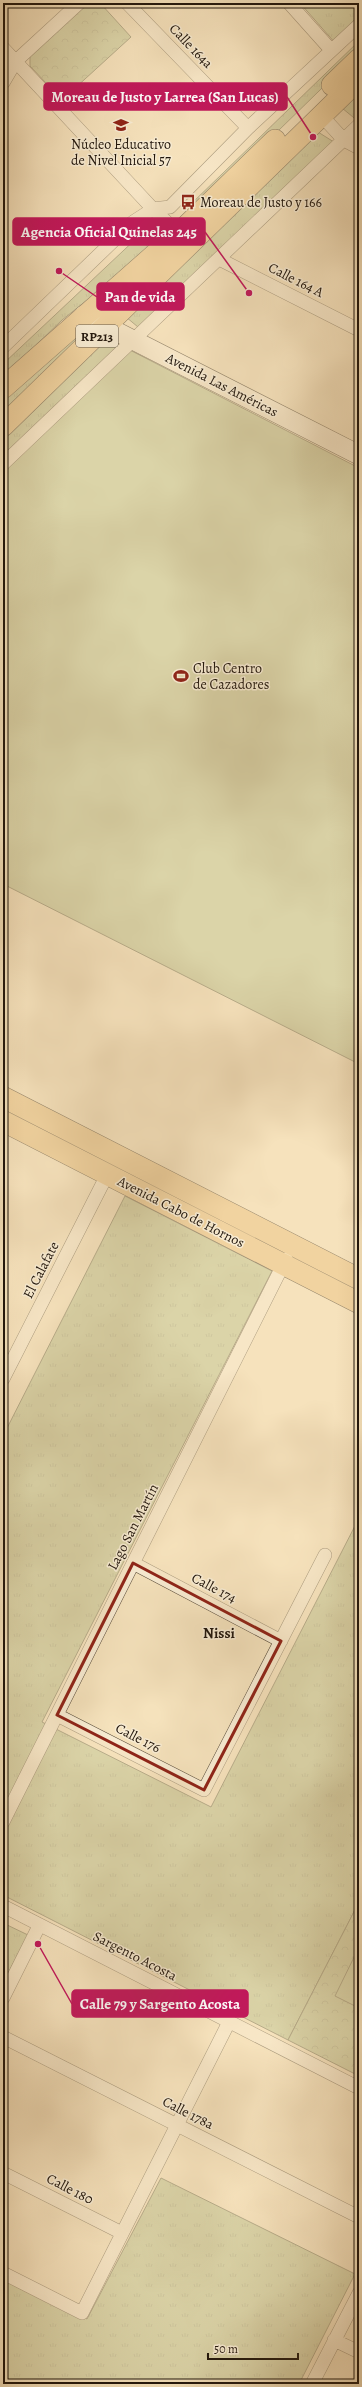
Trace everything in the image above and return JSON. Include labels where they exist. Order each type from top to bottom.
[{"type":"main road","name":"RP213","points":[[3,426],[107,327],[184,239],[359,59]]},
{"type":"main road","name":"RP213","points":[[3,388],[84,315],[184,239],[359,79]]},
{"type":"main road","name":"Avenida Las Américas","points":[[84,315],[359,455]]},
{"type":"main road","name":"Avenida Cabo de Hornos","points":[[8,1100],[359,1280]]},
{"type":"main road","name":"Avenida Cabo de Hornos","points":[[3,1122],[359,1304]]},
{"type":"street","points":[[3,84],[16,60],[79,3]]},
{"type":"street","name":"Calle 164a","points":[[127,3],[248,128]]},
{"type":"street","points":[[289,3],[331,50]]},
{"type":"street","points":[[3,346],[133,222],[153,209],[170,207],[248,128],[359,25]]},
{"type":"street","points":[[3,48],[16,60],[153,209],[184,239]]},
{"type":"street","points":[[321,115],[344,140],[359,148]]},
{"type":"street","points":[[3,464],[359,125]]},
{"type":"street","name":"Calle 164 A","points":[[219,259],[359,330]]},
{"type":"street","points":[[3,1122],[8,1100]]},
{"type":"street","name":"El Calafate","points":[[3,1380],[107,1174]]},
{"type":"street","name":"Lago San Martín","points":[[3,1822],[292,1245]]},
{"type":"street","points":[[281,1641],[325,1555]]},
{"type":"street","name":"Calle 174","points":[[133,1563],[281,1641]]},
{"type":"street","name":"Calle 176","points":[[57,1715],[204,1790],[281,1641]]},
{"type":"street","name":"Sargento Acosta","points":[[3,1906],[39,1926],[359,2088]]},
{"type":"street","points":[[3,1998],[39,1926]]},
{"type":"street","points":[[3,2273],[82,2313],[229,2022]]},
{"type":"street","name":"Calle 178a","points":[[3,2037],[359,2217]]},
{"type":"street","name":"Calle 180","points":[[3,2174],[122,2234]]},
{"type":"street","points":[[312,2384],[359,2293]]},
{"type":"street","points":[[334,2340],[359,2352]]},
{"type":"highlighted area","points":[[133,1563],[281,1641],[204,1790],[57,1715]]},
{"type":"green space","points":[[86,3],[101,4],[131,37],[62,100],[30,66],[30,55]]},
{"type":"green space","points":[[300,3],[359,3],[359,21],[336,44]]},
{"type":"green space","points":[[359,41],[359,52],[194,213],[188,207]]},
{"type":"green space","points":[[359,91],[359,122],[342,108]]},
{"type":"green space","points":[[318,132],[337,144],[144,332],[126,317]]},
{"type":"green space","points":[[159,228],[170,234],[62,320],[3,377],[3,364],[140,235]]},
{"type":"green space","points":[[82,324],[93,334],[3,419],[3,397]]},
{"type":"green space","points":[[106,333],[122,344],[3,457],[3,432]]},
{"type":"green space","name":"Club Centro de Cazadores","points":[[124,347],[359,468],[359,1064],[3,884],[3,464]]},
{"type":"green space","points":[[125,1196],[272,1271],[42,1722],[211,1807],[359,1518],[359,1902],[288,2040],[3,1895],[3,1436]]},
{"type":"green space","points":[[359,1902],[359,2076],[288,2040]]},
{"type":"green space","points":[[3,1923],[28,1935],[3,1983]]},
{"type":"green space","points":[[359,1947],[359,2008],[335,1996]]},
{"type":"green space","points":[[161,2178],[355,2274],[299,2384],[3,2384],[3,2275],[87,2319]]},
{"type":"place","name":"Núcleo Educativo de Nivel Inicial 57","points":[[121,125]]},
{"type":"place","name":"Moreau de Justo y Larrea (San Lucas)","points":[[313,137]]},
{"type":"place","name":"Moreau de Justo y 166","points":[[188,202]]},
{"type":"place","name":"Pan de vida","points":[[59,271]]},
{"type":"place","name":"Agencia Oficial Quinelas 245","points":[[249,293]]},
{"type":"place","name":"Club Centro de Cazadores","points":[[181,676]]},
{"type":"place","name":"Calle 79 y Sargento Acosta","points":[[38,1944]]},
{"type":"district","name":"Nissi","points":[[219,1633]]}]
